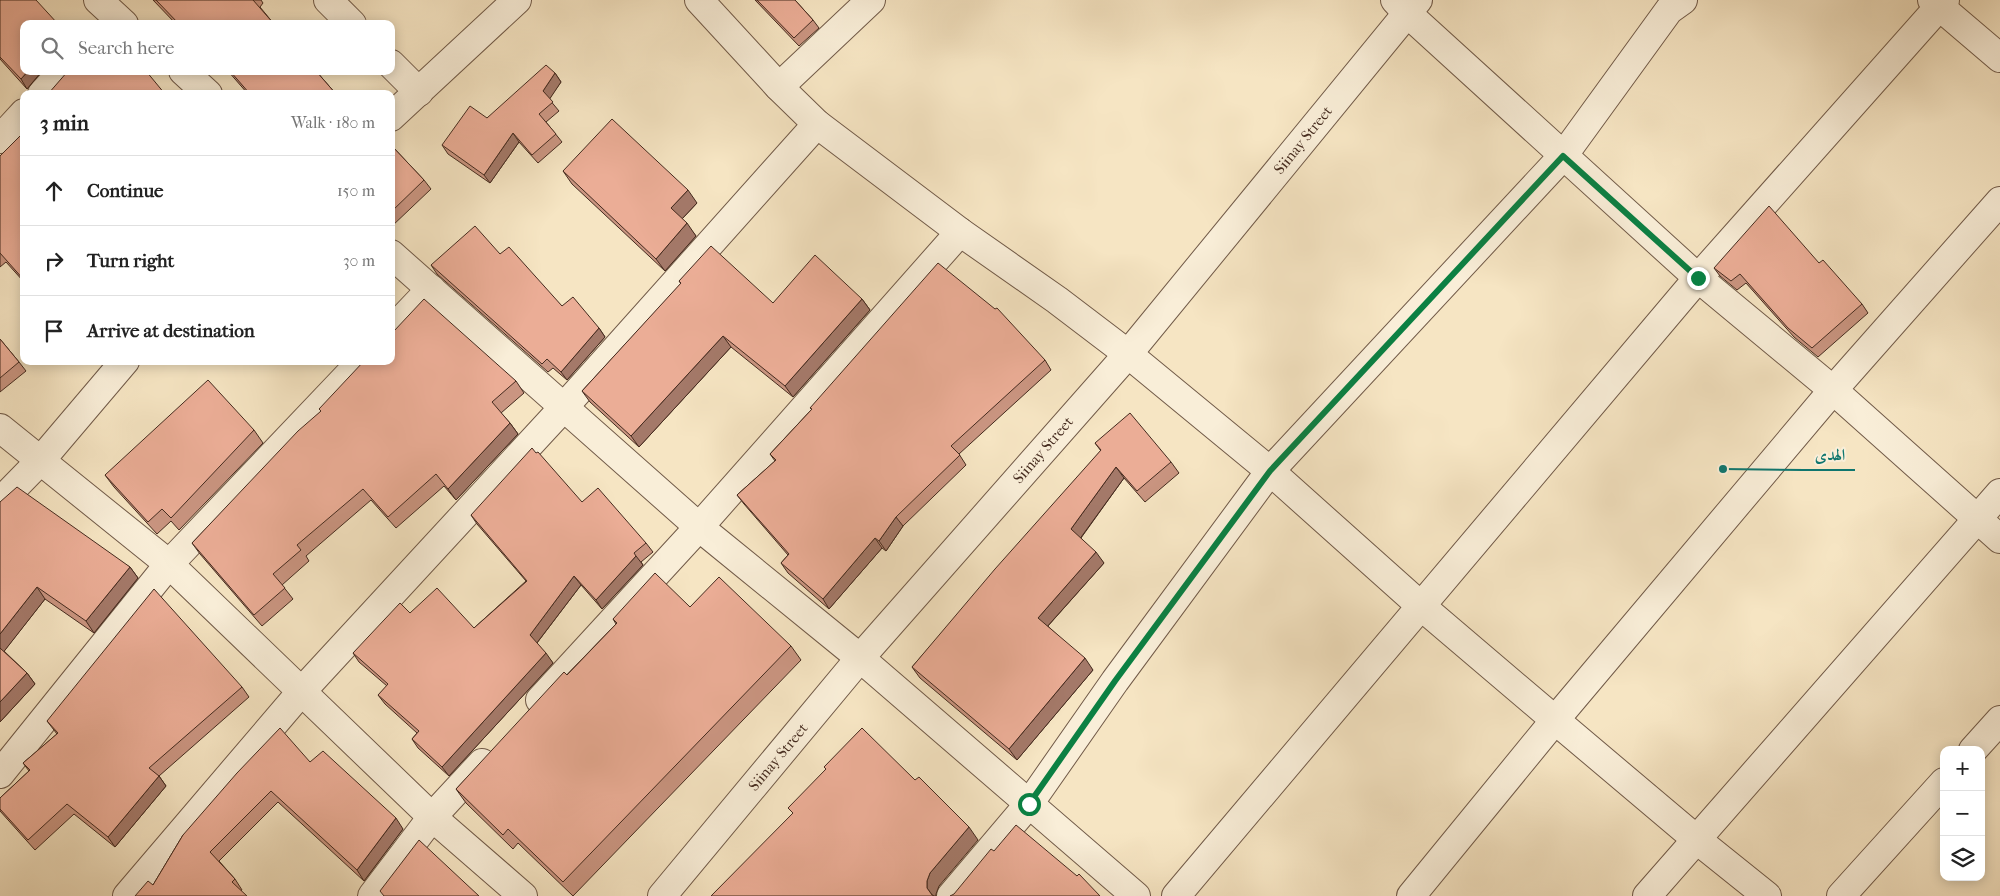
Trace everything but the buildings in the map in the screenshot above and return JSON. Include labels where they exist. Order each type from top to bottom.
[{"type":"street","points":[[328,0],[348,20]]},
{"type":"street","points":[[395,113],[517,0]]},
{"type":"street","points":[[700,0],[779,87],[816,124],[1128,354],[1270,471],[1420,606],[1696,840],[1767,896]]},
{"type":"street","points":[[779,87],[871,0]]},
{"type":"street","points":[[952,896],[1029,804],[1115,681],[1270,471],[1563,156],[1669,10],[1683,0]]},
{"type":"street","points":[[1176,896],[1698,278],[1939,2],[2000,58]]},
{"type":"street","points":[[1407,4],[1563,156],[1698,278],[1833,390],[2000,539]]},
{"type":"street","name":"Siinay Street","points":[[662,896],[860,658],[1128,354],[1407,4]]},
{"type":"street","points":[[395,68],[419,92]]},
{"type":"street","points":[[46,90],[59,75]]},
{"type":"street","points":[[187,75],[204,90]]},
{"type":"street","points":[[0,139],[20,118]]},
{"type":"street","points":[[127,896],[301,692],[564,407],[816,124]]},
{"type":"street","points":[[1411,896],[1555,720],[1833,390],[2000,201]]},
{"type":"street","points":[[526,716],[700,527],[960,232]]},
{"type":"street","points":[[395,258],[700,527],[860,658],[1136,896]]},
{"type":"street","points":[[395,327],[431,289]]},
{"type":"street","points":[[0,502],[41,460],[122,365]]},
{"type":"street","points":[[0,774],[169,564],[358,365]]},
{"type":"street","points":[[0,428],[169,564],[432,817],[523,896]]},
{"type":"street","points":[[1647,896],[1976,518],[2000,493]]},
{"type":"street","points":[[1977,746],[2000,720]]},
{"type":"street","points":[[372,896],[432,817],[499,745]]},
{"type":"street","points":[[1841,896],[1940,786]]},
{"type":"place","name":"الهدى","points":[[1723,469]]},
{"type":"route","points":[[1029,804],[1115,681],[1270,471],[1563,156],[1698,278]]}]
